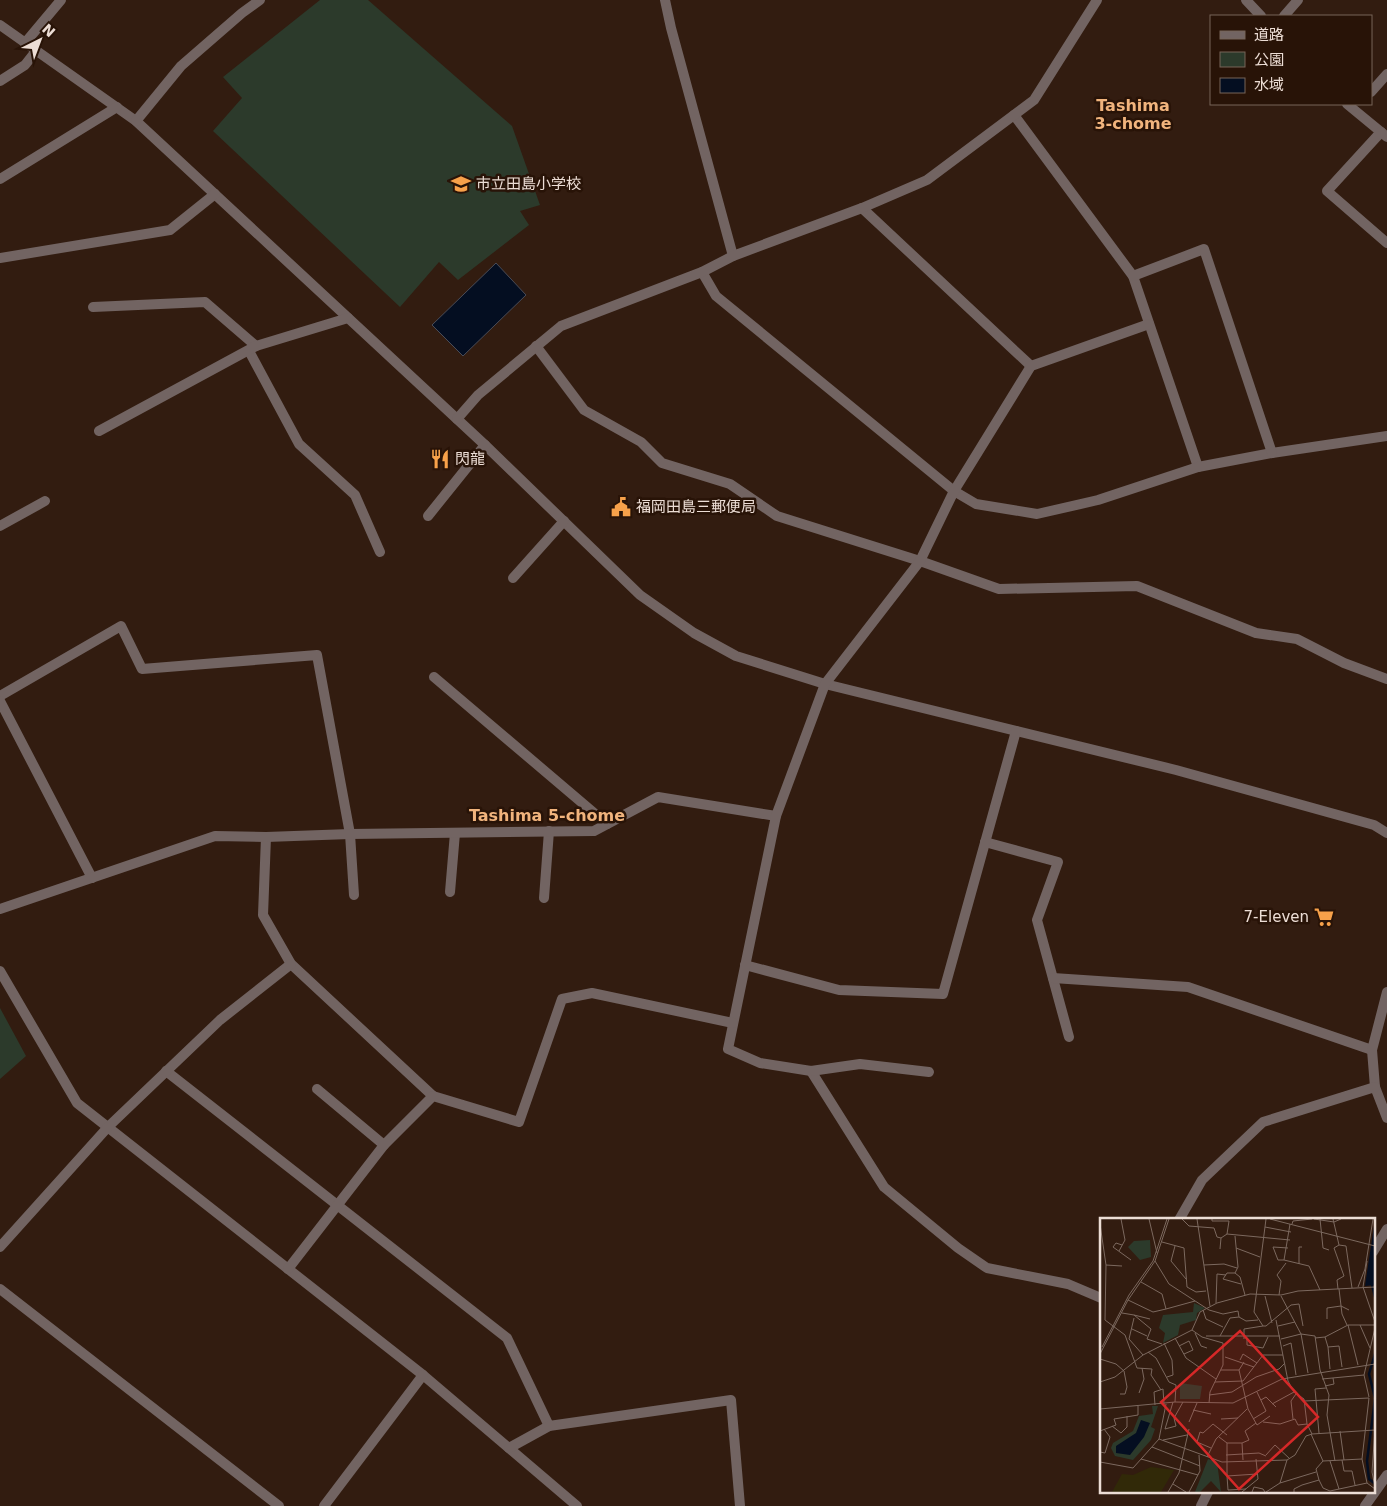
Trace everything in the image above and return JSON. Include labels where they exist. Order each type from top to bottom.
[{"type":"street","points":[[25,43],[61,0]]},
{"type":"street","points":[[136,121],[181,66],[242,13],[260,0]]},
{"type":"street","points":[[665,0],[733,256]]},
{"type":"street","points":[[457,419],[478,395],[561,326],[702,272],[733,256],[862,208],[927,180],[1034,100],[1097,0]]},
{"type":"street","points":[[1246,0],[1259,15]]},
{"type":"street","points":[[1285,15],[1298,0]]},
{"type":"street","points":[[0,25],[136,121],[485,445],[640,595],[694,633],[736,656],[826,684],[1176,770],[1374,825],[1387,833]]},
{"type":"street","points":[[0,81],[25,65],[36,51]]},
{"type":"street","points":[[1372,91],[1387,74]]},
{"type":"street","points":[[1355,106],[1384,134],[1327,191],[1387,243]]},
{"type":"street","points":[[0,179],[117,107]]},
{"type":"street","points":[[1014,115],[1133,276],[1198,466]]},
{"type":"street","points":[[0,258],[170,230],[215,194]]},
{"type":"street","points":[[862,208],[1030,366]]},
{"type":"street","points":[[1133,276],[1204,249],[1272,453]]},
{"type":"street","points":[[702,272],[716,296],[954,491],[976,504],[1037,514],[1098,500],[1198,466],[1387,436]]},
{"type":"street","points":[[93,307],[205,302],[253,349],[299,444],[355,495],[380,552]]},
{"type":"street","points":[[99,431],[253,349],[348,318]]},
{"type":"street","points":[[928,1072],[860,1064],[812,1071],[760,1063],[728,1049],[776,816],[826,684],[920,561],[954,491],[1030,366],[1149,324]]},
{"type":"street","points":[[536,346],[584,410],[641,442],[662,463],[730,484],[777,516],[920,561],[999,589],[1137,586],[1256,633],[1297,639],[1344,664],[1387,680]]},
{"type":"street","points":[[428,516],[485,445]]},
{"type":"street","points":[[0,526],[45,501]]},
{"type":"street","points":[[513,578],[564,521]]},
{"type":"street","points":[[0,696],[121,626],[142,669],[317,655],[350,834],[354,895]]},
{"type":"street","points":[[434,676],[607,824]]},
{"type":"street","points":[[0,701],[92,878]]},
{"type":"street","points":[[745,965],[839,990],[943,994],[1016,730]]},
{"type":"street","points":[[0,909],[215,836],[266,838],[350,834],[594,831],[658,796],[776,816]]},
{"type":"street","points":[[544,898],[549,831]]},
{"type":"street","points":[[450,892],[455,833]]},
{"type":"street","points":[[266,838],[263,916],[292,964],[433,1096],[520,1122],[562,999],[592,994],[733,1023]]},
{"type":"street","points":[[985,842],[1058,862],[1037,920],[1069,1037]]},
{"type":"street","points":[[0,1247],[108,1127],[220,1020],[292,964]]},
{"type":"street","points":[[0,971],[77,1103],[423,1375],[577,1506]]},
{"type":"street","points":[[1053,978],[1188,987],[1372,1050]]},
{"type":"street","points":[[1387,992],[1372,1050],[1375,1087],[1387,1118]]},
{"type":"street","points":[[166,1071],[507,1338],[549,1426]]},
{"type":"street","points":[[812,1071],[884,1187],[958,1248],[987,1268],[1068,1284],[1100,1298]]},
{"type":"street","points":[[1180,1218],[1202,1180],[1263,1122],[1375,1087]]},
{"type":"street","points":[[317,1089],[384,1145]]},
{"type":"street","points":[[288,1269],[384,1145],[433,1096]]},
{"type":"street","points":[[1374,1250],[1387,1229]]},
{"type":"street","points":[[0,1289],[279,1506]]},
{"type":"street","points":[[324,1506],[423,1375]]},
{"type":"street","points":[[509,1448],[549,1426],[731,1400],[740,1506]]},
{"type":"street","points":[[1374,1493],[1387,1475]]},
{"type":"street","points":[[1201,1506],[1207,1494]]},
{"type":"street","points":[[1365,1506],[1374,1494]]},
{"type":"green space","points":[[320,0],[368,0],[512,126],[540,205],[520,211],[529,225],[458,280],[439,262],[400,307],[213,131],[242,98],[223,77]]},
{"type":"green space","points":[[0,1008],[26,1056],[0,1079]]},
{"type":"water","points":[[496,263],[526,295],[463,356],[432,325]]},
{"type":"place","name":"市立田島小学校","points":[[461,184]]},
{"type":"place","name":"閃龍","points":[[440,459]]},
{"type":"place","name":"福岡田島三郵便局","points":[[621,507]]},
{"type":"place","name":"7-Eleven","points":[[1324,917]]},
{"type":"district","name":"Tashima 3-chome","points":[[1133,114]]},
{"type":"district","name":"Tashima 5-chome","points":[[547,815]]}]
